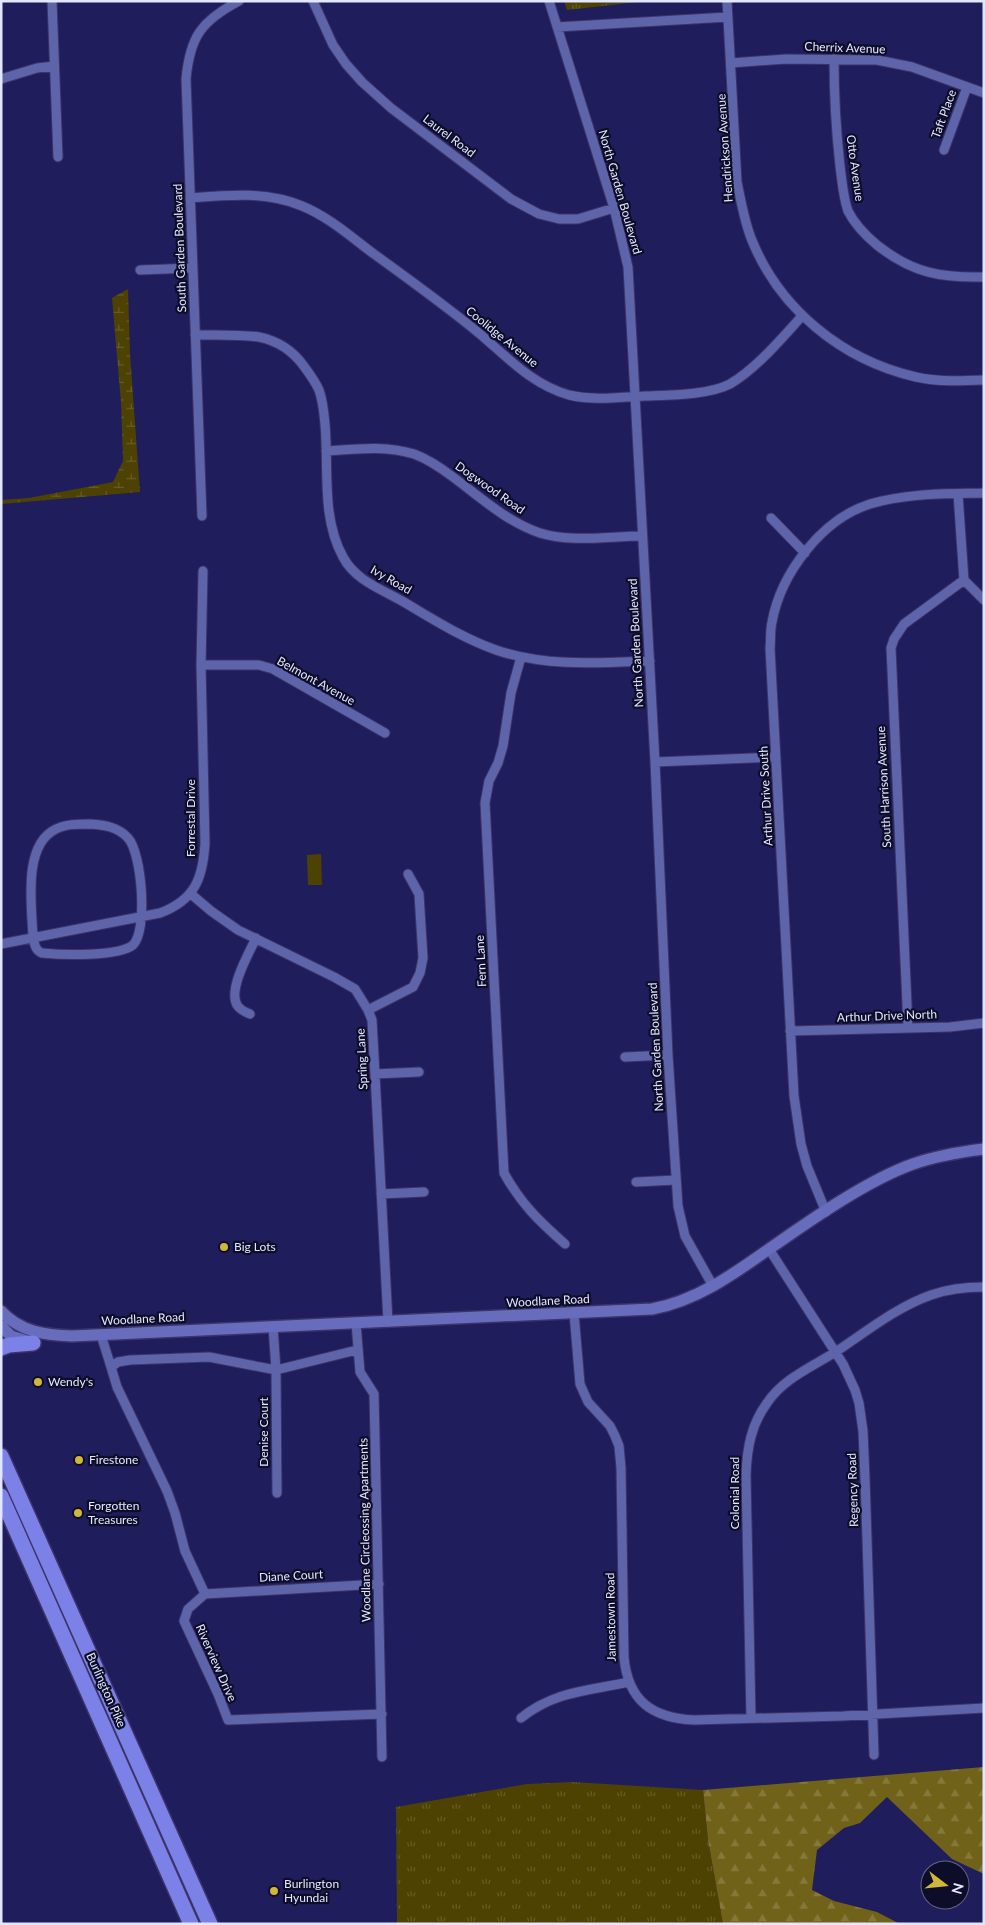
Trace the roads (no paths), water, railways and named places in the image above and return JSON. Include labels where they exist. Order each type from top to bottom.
[{"type":"highway","points":[[1,1348],[9,1345],[33,1343]]},
{"type":"highway","name":"Burlington Pike","points":[[1,1456],[210,1924]]},
{"type":"highway","name":"Burlington Pike","points":[[1,1496],[191,1924]]},
{"type":"street","points":[[52,1],[58,157]]},
{"type":"street","name":"South Garden Boulevard","points":[[202,516],[186,79],[188,59],[194,41],[204,26],[218,14],[239,1]]},
{"type":"street","name":"Laurel Road","points":[[313,1],[333,45],[362,82],[391,108],[511,200],[539,214],[558,219],[578,219],[614,208]]},
{"type":"street","name":"North Garden Boulevard","points":[[549,1],[614,208],[626,253],[630,282],[668,1055],[678,1206],[685,1236],[712,1286]]},
{"type":"street","name":"Hendrickson Avenue","points":[[727,1],[738,182],[742,208],[751,237],[774,282],[802,316],[826,336],[853,354],[884,368],[917,377],[951,381],[984,380]]},
{"type":"street","points":[[558,26],[728,17]]},
{"type":"street","name":"Cherrix Avenue","points":[[731,63],[786,59],[864,59],[895,63],[984,93]]},
{"type":"street","name":"Otto Avenue","points":[[834,59],[834,104],[840,164],[845,203],[853,220],[865,235],[888,254],[915,269],[944,277],[984,277]]},
{"type":"street","points":[[1,79],[37,68],[54,66]]},
{"type":"street","name":"Taft Place","points":[[944,150],[967,87]]},
{"type":"street","name":"Coolidge Avenue","points":[[190,198],[233,195],[262,196],[288,201],[307,208],[338,226],[408,278],[478,333],[521,370],[544,385],[581,397],[635,397],[699,392],[730,384],[756,364],[802,316]]},
{"type":"street","points":[[140,270],[193,268]]},
{"type":"street","name":"Ivy Road","points":[[195,335],[240,335],[280,344],[296,356],[315,382],[320,392],[324,413],[328,509],[332,530],[343,558],[356,574],[372,586],[456,632],[496,650],[522,657],[564,663],[650,661]]},
{"type":"street","name":"Dogwood Road","points":[[326,451],[383,449],[403,451],[423,457],[510,519],[550,536],[565,538],[642,536]]},
{"type":"street","points":[[984,493],[958,494],[964,580],[984,600]]},
{"type":"street","name":"Arthur Drive South","points":[[826,1212],[807,1166],[801,1144],[794,1096],[770,648],[772,624],[776,606],[792,568],[838,520],[868,505],[914,496],[958,494]]},
{"type":"street","points":[[771,518],[805,553]]},
{"type":"street","name":"Forrestal Drive","points":[[1,944],[160,913],[171,909],[191,894],[201,874],[205,843],[201,666],[203,571]]},
{"type":"street","name":"South Harrison Avenue","points":[[908,1027],[891,648],[904,624],[964,580]]},
{"type":"street","name":"Fern Lane","points":[[522,657],[511,693],[498,763],[489,781],[486,803],[504,1173],[530,1213],[565,1244]]},
{"type":"street","name":"Belmont Avenue","points":[[201,666],[259,665],[272,669],[385,733]]},
{"type":"street","points":[[655,762],[776,756]]},
{"type":"street","points":[[71,825],[108,826],[116,829],[129,839],[137,853],[142,917],[142,925],[137,939],[133,944],[121,951],[108,953],[42,953],[38,951],[33,938],[32,877],[36,850],[40,842],[53,830],[71,825]]},
{"type":"street","points":[[368,1010],[413,986],[420,973],[423,958],[418,894],[408,874]]},
{"type":"street","name":"Spring Lane","points":[[191,894],[238,930],[355,989],[368,1010],[372,1020],[388,1322]]},
{"type":"street","points":[[250,1014],[241,1010],[237,1005],[236,989],[242,969],[256,938]]},
{"type":"street","name":"Arthur Drive North","points":[[790,1031],[950,1027],[984,1023]]},
{"type":"street","points":[[625,1056],[668,1055]]},
{"type":"street","points":[[375,1074],[419,1072]]},
{"type":"street","name":"Woodlane Road","points":[[1,1311],[14,1323],[27,1330],[41,1334],[72,1336],[634,1310],[669,1306],[684,1301],[712,1286],[826,1212],[880,1180],[911,1165],[945,1155],[984,1149]]},
{"type":"street","points":[[636,1182],[676,1180]]},
{"type":"street","points":[[381,1194],[424,1192]]},
{"type":"street","name":"Regency Road","points":[[769,1249],[835,1352],[855,1390],[862,1416],[874,1755]]},
{"type":"street","name":"Colonial Road","points":[[751,1718],[746,1474],[751,1434],[758,1417],[780,1388],[797,1374],[893,1314],[922,1298],[948,1290],[984,1287]]},
{"type":"street","name":"Jamestown Road","points":[[574,1313],[580,1384],[588,1402],[610,1426],[619,1446],[624,1657],[629,1682],[650,1709],[672,1718],[694,1720],[984,1708]]},
{"type":"street","name":"Woodlane Circleossing Apartments","points":[[356,1323],[360,1372],[374,1394],[382,1757]]},
{"type":"street","name":"Woodlane Road","points":[[1,1326],[11,1336],[33,1343],[72,1336]]},
{"type":"street","name":"Denise Court","points":[[273,1327],[276,1370],[277,1493]]},
{"type":"street","points":[[101,1335],[117,1387],[167,1491],[185,1551],[205,1594]]},
{"type":"street","points":[[111,1367],[118,1362],[130,1360],[209,1357],[276,1370],[357,1350]]},
{"type":"street","name":"Diane Court","points":[[205,1594],[379,1584]]},
{"type":"street","name":"Riverview Drive","points":[[205,1594],[188,1609],[184,1622],[218,1694],[228,1720],[382,1714]]},
{"type":"street","points":[[521,1718],[536,1707],[554,1698],[629,1682]]},
{"type":"place","name":"Big Lots","points":[[224,1247]]},
{"type":"place","name":"Wendy's","points":[[38,1382]]},
{"type":"place","name":"Firestone","points":[[79,1460]]},
{"type":"place","name":"Forgotten Treasures","points":[[78,1513]]},
{"type":"place","name":"Burlington Hyundai","points":[[274,1891]]}]
